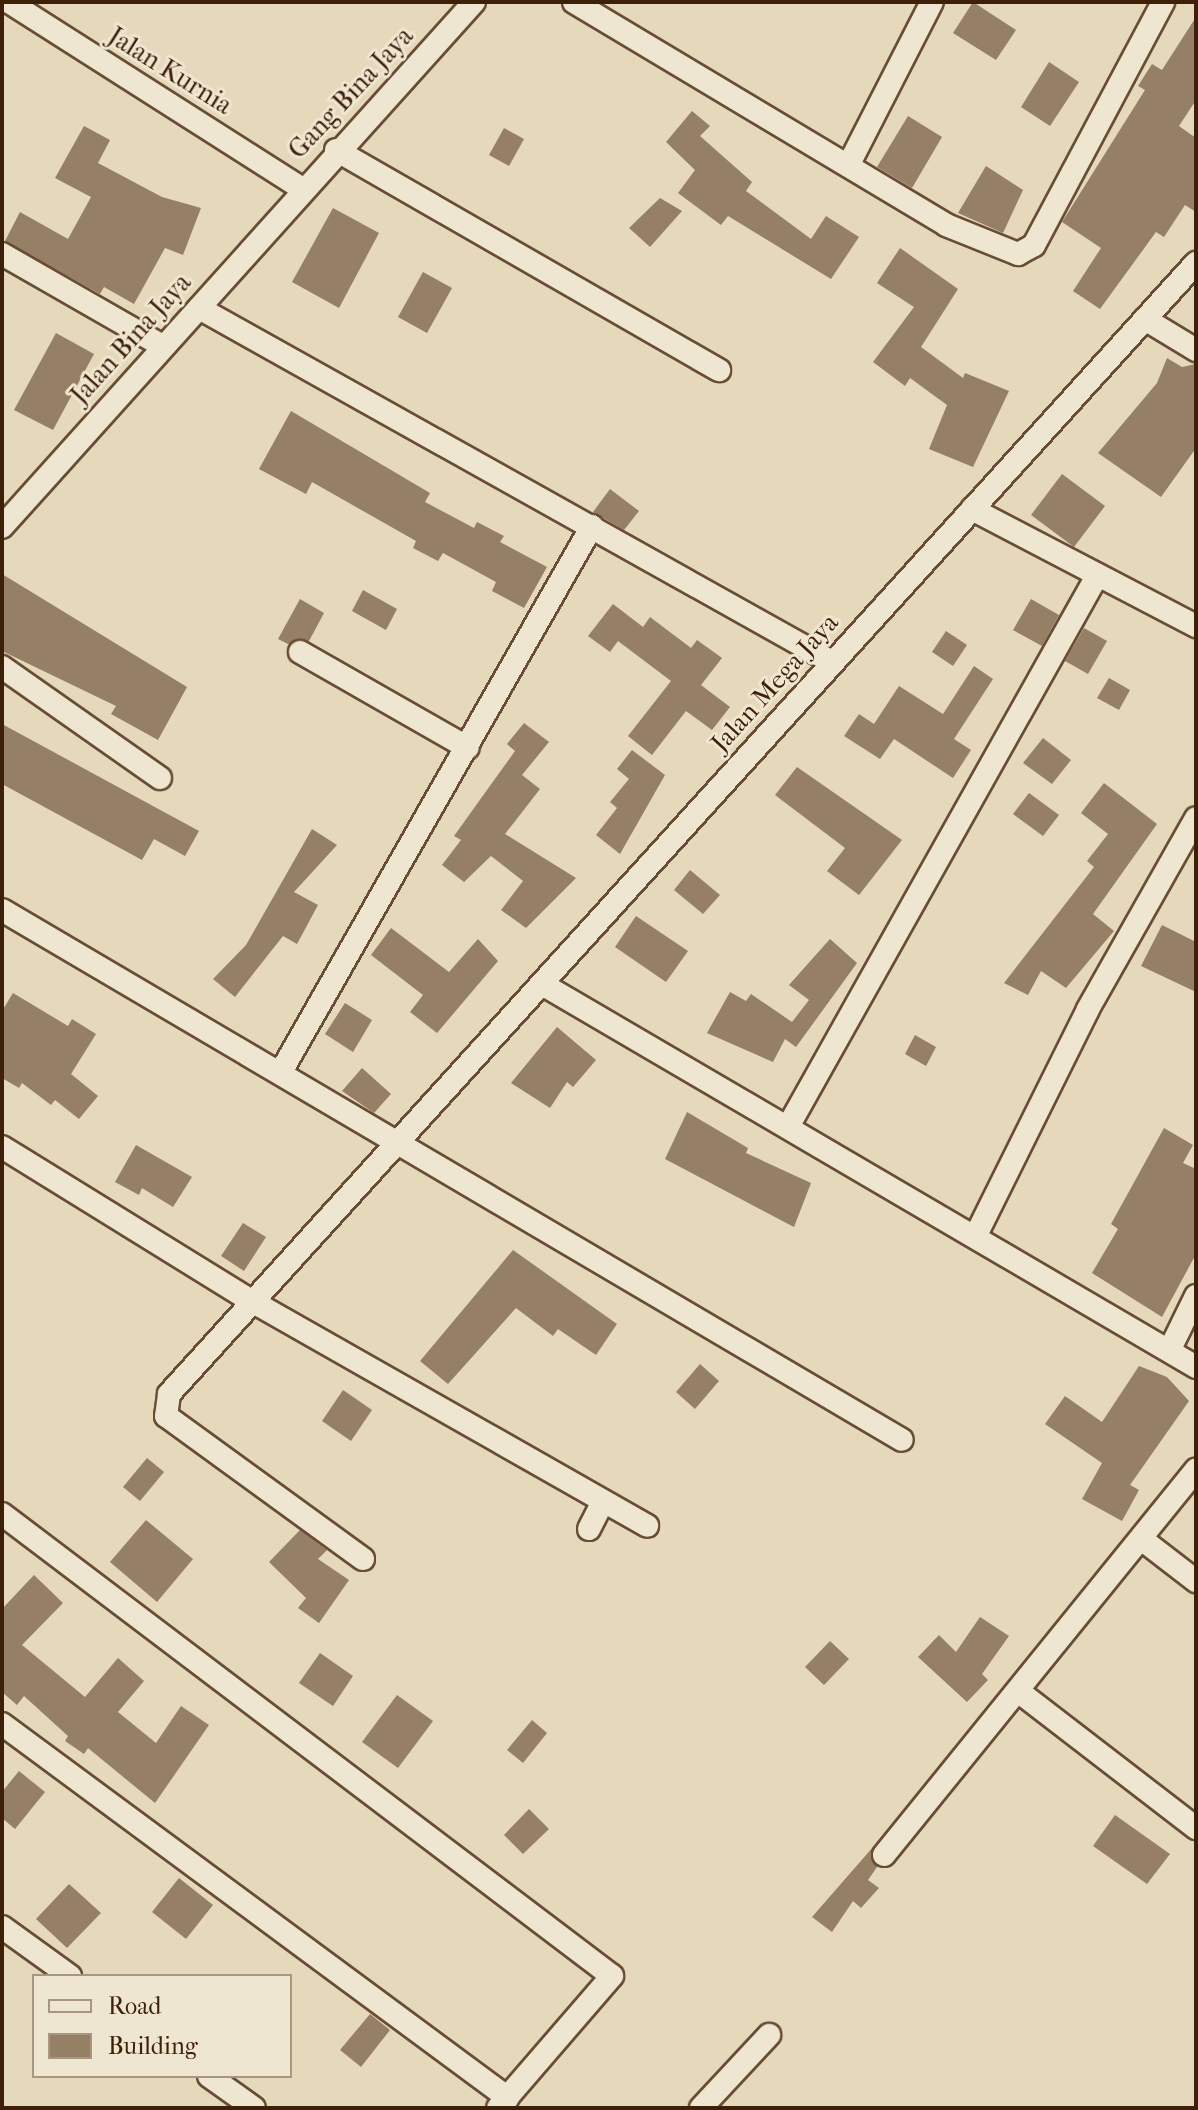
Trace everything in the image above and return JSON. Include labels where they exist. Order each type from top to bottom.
[{"type":"street","name":"Jalan Kurnia","points":[[9,2],[301,188]]},
{"type":"street","name":"Gang Bina Jaya","points":[[301,188],[474,2]]},
{"type":"street","points":[[574,2],[982,243],[1028,252],[1163,2]]},
{"type":"street","points":[[849,164],[932,2]]},
{"type":"street","points":[[336,150],[719,370]]},
{"type":"street","name":"Jalan Bina Jaya","points":[[2,527],[161,345],[199,308],[301,188]]},
{"type":"street","points":[[2,254],[161,345]]},
{"type":"street","name":"Jalan Mega Jaya","points":[[363,1559],[166,1416],[169,1394],[255,1303],[395,1139],[542,984],[1196,263]]},
{"type":"street","points":[[199,308],[832,662]]},
{"type":"street","points":[[1145,319],[1196,350]]},
{"type":"street","points":[[972,509],[1196,626]]},
{"type":"street","points":[[282,1070],[592,526]]},
{"type":"street","points":[[789,1125],[1097,576]]},
{"type":"street","points":[[300,652],[468,748]]},
{"type":"street","points":[[2,667],[160,778]]},
{"type":"street","points":[[976,1235],[1088,1009],[1196,818]]},
{"type":"street","points":[[2,910],[282,1070],[902,1440]]},
{"type":"street","points":[[542,984],[789,1125],[1196,1367]]},
{"type":"street","points":[[2,1147],[255,1303],[647,1526]]},
{"type":"street","points":[[1170,1349],[1196,1296]]},
{"type":"street","points":[[884,1855],[1144,1541],[1196,1470]]},
{"type":"street","points":[[589,1529],[603,1502]]},
{"type":"street","points":[[2,1514],[612,1976],[503,2103],[2,1724]]},
{"type":"street","points":[[1144,1541],[1196,1581]]},
{"type":"street","points":[[1018,1691],[1196,1828]]},
{"type":"street","points":[[2,1927],[67,1974]]},
{"type":"street","points":[[701,2108],[769,2035]]},
{"type":"street","points":[[212,2078],[254,2108]]},
{"type":"building","points":[[973,2],[1016,30],[996,60],[953,33]]},
{"type":"building","points":[[1196,17],[1196,100],[1179,126],[1196,138],[1196,212],[1185,205],[1164,237],[1156,232],[1100,309],[1073,291],[1101,248],[1062,222],[1145,90],[1138,86],[1152,64],[1162,70]]},
{"type":"building","points":[[1049,62],[1079,82],[1050,126],[1021,107]]},
{"type":"building","points":[[692,111],[710,126],[700,136],[752,182],[746,191],[811,239],[826,216],[859,237],[831,279],[728,216],[721,225],[678,193],[695,170],[666,142]]},
{"type":"building","points":[[908,116],[942,137],[912,188],[877,167]]},
{"type":"building","points":[[84,126],[110,140],[98,163],[162,197],[201,208],[183,255],[165,248],[134,304],[104,287],[100,294],[5,241],[20,212],[68,239],[91,197],[55,178]]},
{"type":"building","points":[[504,128],[524,139],[509,166],[489,155]]},
{"type":"building","points":[[986,166],[1023,190],[1003,233],[958,213]]},
{"type":"building","points":[[660,198],[682,211],[650,247],[629,228]]},
{"type":"building","points":[[333,208],[379,233],[339,308],[292,282]]},
{"type":"building","points":[[900,248],[958,289],[921,347],[963,378],[965,373],[1009,391],[973,467],[929,449],[947,405],[910,378],[905,386],[873,362],[914,307],[877,283]]},
{"type":"building","points":[[423,272],[452,288],[427,333],[398,317]]},
{"type":"building","points":[[56,333],[94,354],[53,430],[14,410]]},
{"type":"building","points":[[1167,358],[1182,367],[1196,364],[1196,448],[1161,497],[1098,453],[1157,383]]},
{"type":"building","points":[[291,411],[430,493],[425,502],[474,528],[477,522],[504,536],[500,542],[547,567],[524,608],[492,591],[496,582],[443,553],[438,561],[413,548],[416,541],[312,482],[306,494],[259,469]]},
{"type":"building","points":[[1062,474],[1105,506],[1074,547],[1031,515]]},
{"type":"building","points":[[610,489],[639,511],[624,530],[593,512]]},
{"type":"building","points":[[2,574],[187,687],[158,740],[111,714],[116,706],[2,651]]},
{"type":"building","points":[[363,590],[397,609],[386,630],[352,611]]},
{"type":"building","points":[[300,599],[324,613],[309,641],[288,644],[278,639]]},
{"type":"building","points":[[1031,599],[1059,615],[1042,646],[1013,630]]},
{"type":"building","points":[[613,604],[643,627],[650,617],[691,648],[697,640],[722,658],[701,685],[730,707],[712,730],[686,711],[652,755],[628,736],[671,681],[618,641],[610,652],[588,636]]},
{"type":"building","points":[[1084,628],[1107,641],[1088,674],[1065,661]]},
{"type":"building","points":[[946,631],[967,645],[953,666],[932,652]]},
{"type":"building","points":[[974,666],[993,679],[954,739],[971,750],[953,778],[894,739],[880,759],[844,736],[859,714],[874,724],[899,686],[943,714]]},
{"type":"building","points":[[1109,678],[1130,690],[1119,710],[1097,698]]},
{"type":"building","points":[[524,723],[549,742],[522,775],[540,789],[505,834],[576,878],[526,928],[501,910],[523,881],[491,856],[464,882],[442,865],[461,840],[454,836],[515,751],[507,744]]},
{"type":"building","points":[[2,724],[199,831],[185,856],[154,839],[142,860],[2,784]]},
{"type":"building","points":[[1043,738],[1071,760],[1052,784],[1023,763]]},
{"type":"building","points":[[632,750],[665,775],[620,854],[596,835],[617,808],[610,802],[629,779],[617,769]]},
{"type":"building","points":[[797,767],[902,840],[859,895],[827,871],[845,848],[775,795]]},
{"type":"building","points":[[1104,783],[1157,824],[1093,914],[1114,931],[1066,988],[1041,971],[1028,995],[1004,983],[1094,867],[1087,861],[1108,834],[1081,813]]},
{"type":"building","points":[[1029,793],[1059,815],[1043,836],[1013,814]]},
{"type":"building","points":[[312,829],[337,845],[294,892],[318,905],[297,944],[283,936],[235,997],[213,979],[246,945]]},
{"type":"building","points":[[690,870],[720,895],[703,914],[674,890]]},
{"type":"building","points":[[636,916],[688,951],[666,982],[615,947]]},
{"type":"building","points":[[1162,925],[1196,942],[1196,992],[1141,966]]},
{"type":"building","points":[[391,928],[449,972],[478,939],[498,961],[437,1033],[410,1012],[423,995],[371,955]]},
{"type":"building","points":[[830,939],[857,963],[796,1047],[785,1039],[773,1062],[707,1033],[730,992],[746,1001],[751,994],[792,1022],[809,1000],[789,985]]},
{"type":"building","points":[[13,993],[68,1026],[72,1019],[96,1034],[71,1074],[98,1096],[79,1119],[55,1100],[51,1105],[22,1083],[19,1088],[2,1078],[2,1011]]},
{"type":"building","points":[[345,1003],[372,1020],[353,1052],[325,1034]]},
{"type":"building","points":[[557,1027],[596,1060],[573,1087],[567,1082],[550,1108],[511,1083]]},
{"type":"building","points":[[915,1035],[936,1047],[926,1066],[905,1054]]},
{"type":"building","points":[[362,1068],[391,1094],[374,1113],[342,1091]]},
{"type":"building","points":[[687,1112],[748,1148],[746,1153],[811,1183],[794,1227],[665,1159]]},
{"type":"building","points":[[1164,1128],[1193,1145],[1183,1163],[1196,1169],[1196,1254],[1162,1317],[1092,1273],[1118,1229],[1111,1224]]},
{"type":"building","points":[[136,1145],[192,1177],[173,1207],[142,1188],[139,1195],[115,1182]]},
{"type":"building","points":[[243,1223],[266,1237],[244,1271],[221,1256]]},
{"type":"building","points":[[513,1250],[617,1324],[596,1355],[558,1329],[553,1336],[516,1308],[448,1384],[420,1361]]},
{"type":"building","points":[[700,1364],[719,1381],[695,1409],[676,1392]]},
{"type":"building","points":[[1139,1366],[1167,1377],[1189,1401],[1130,1485],[1139,1490],[1122,1521],[1082,1499],[1102,1463],[1045,1424],[1065,1396],[1102,1422]]},
{"type":"building","points":[[343,1390],[372,1410],[351,1441],[322,1421]]},
{"type":"building","points":[[147,1458],[164,1472],[140,1501],[123,1487]]},
{"type":"building","points":[[146,1520],[193,1559],[157,1602],[110,1562]]},
{"type":"building","points":[[300,1530],[327,1550],[318,1559],[349,1580],[319,1623],[298,1608],[306,1598],[269,1562]]},
{"type":"building","points":[[34,1575],[63,1603],[22,1645],[85,1697],[118,1658],[144,1681],[118,1712],[156,1743],[181,1706],[209,1725],[155,1803],[88,1748],[84,1754],[65,1741],[68,1736],[24,1696],[17,1705],[2,1692],[2,1609]]},
{"type":"building","points":[[980,1617],[1009,1636],[982,1674],[988,1680],[967,1702],[918,1657],[939,1635],[956,1652]]},
{"type":"building","points":[[830,1641],[849,1659],[824,1685],[805,1667]]},
{"type":"building","points":[[320,1653],[353,1676],[333,1706],[299,1683]]},
{"type":"building","points":[[397,1695],[433,1721],[398,1768],[362,1742]]},
{"type":"building","points":[[532,1720],[547,1733],[523,1763],[507,1750]]},
{"type":"building","points":[[19,1771],[45,1792],[15,1829],[2,1818],[2,1792]]},
{"type":"building","points":[[529,1809],[549,1829],[523,1854],[504,1835]]},
{"type":"building","points":[[1115,1815],[1170,1854],[1147,1884],[1093,1846]]},
{"type":"building","points":[[873,1847],[877,1867],[868,1880],[879,1888],[861,1908],[853,1901],[832,1932],[812,1917]]},
{"type":"building","points":[[179,1878],[213,1905],[186,1939],[152,1912]]},
{"type":"building","points":[[69,1884],[101,1913],[67,1948],[36,1919]]},
{"type":"building","points":[[370,2014],[390,2030],[361,2067],[340,2050]]}]
